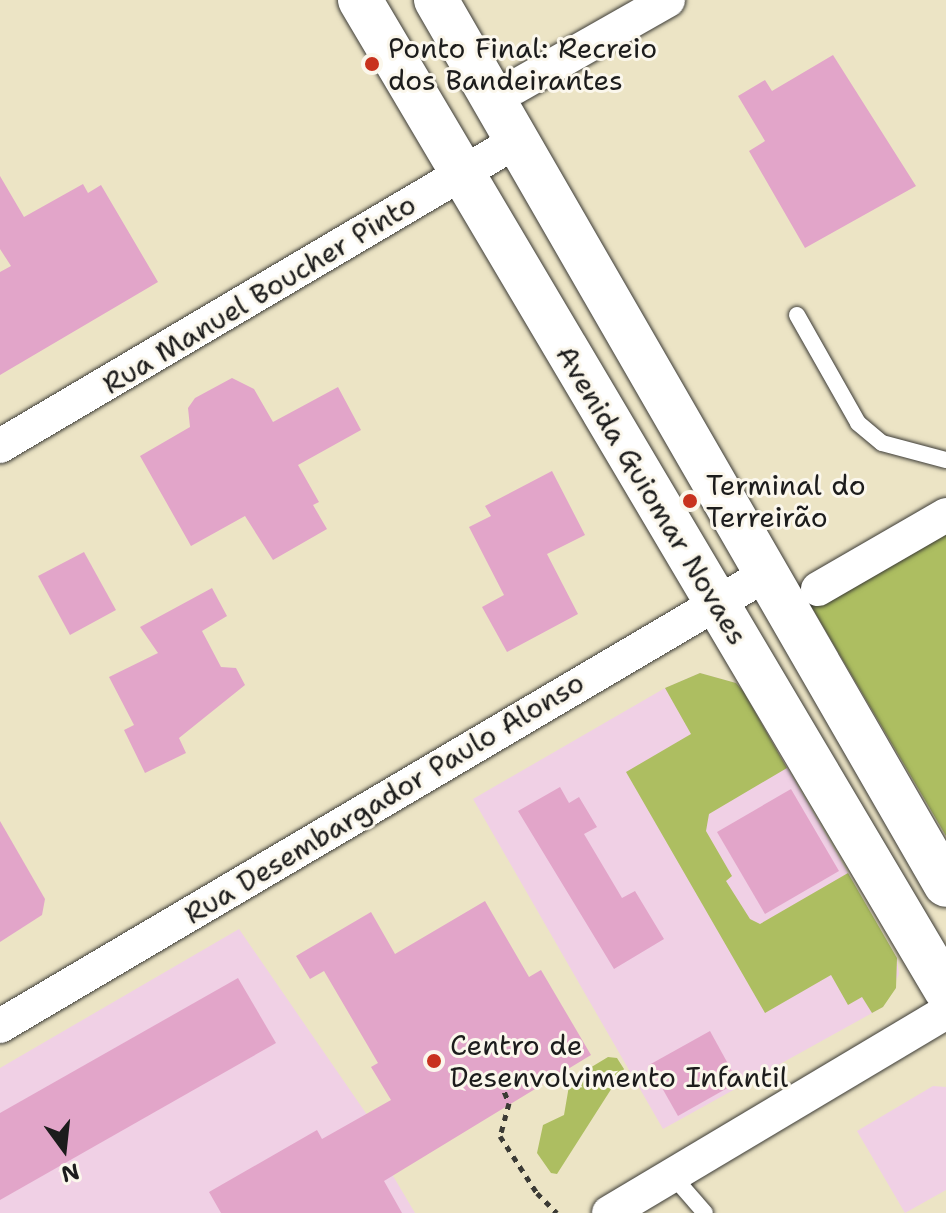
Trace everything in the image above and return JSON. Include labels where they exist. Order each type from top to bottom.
[{"type":"street","name":"Avenida Guiomar Novaes","points":[[360,0],[946,990]]},
{"type":"street","points":[[436,0],[770,572],[946,885]]},
{"type":"street","points":[[515,87],[668,0]]},
{"type":"street","name":"Rua Manuel Boucher Pinto","points":[[0,446],[517,141]]},
{"type":"street","points":[[818,589],[946,515]]},
{"type":"street","name":"Rua Desembargador Paulo Alonso","points":[[0,1026],[770,572]]},
{"type":"street","points":[[609,1213],[946,1012]]},
{"type":"lane","points":[[797,315],[858,423],[882,443],[946,460]]},
{"type":"lane","points":[[672,1175],[705,1213]]},
{"type":"path","points":[[500,1081],[509,1103],[500,1136],[537,1193],[557,1213]]},
{"type":"shaded area","points":[[700,673],[736,683],[743,691],[897,958],[899,974],[883,1007],[663,1129],[473,799],[665,688]]},
{"type":"shaded area","points":[[239,929],[381,1135],[373,1142],[415,1213],[0,1213],[0,1068]]},
{"type":"shaded area","points":[[933,1086],[946,1087],[946,1190],[905,1213],[857,1131]]},
{"type":"green space","points":[[946,521],[946,836],[807,599]]},
{"type":"green space","points":[[700,673],[736,683],[787,768],[709,814],[706,831],[732,876],[726,881],[750,919],[760,924],[848,873],[897,958],[896,988],[883,1007],[872,1013],[862,997],[848,1005],[831,975],[765,1013],[626,772],[691,734],[665,688]]},
{"type":"green space","points":[[608,1057],[617,1058],[624,1069],[557,1174],[551,1173],[537,1153],[543,1125],[564,1115],[570,1080]]},
{"type":"building","points":[[833,55],[916,186],[805,248],[749,151],[765,141],[738,96],[765,80],[772,91]]},
{"type":"building","points":[[0,176],[24,217],[83,184],[88,193],[101,185],[158,282],[0,375],[0,272],[11,266],[0,249]]},
{"type":"building","points":[[232,378],[254,389],[273,422],[338,387],[361,430],[298,465],[319,502],[313,505],[327,529],[273,560],[245,516],[191,546],[140,456],[190,427],[188,408],[195,398]]},
{"type":"building","points":[[552,471],[585,535],[547,554],[578,614],[507,652],[482,607],[504,595],[469,527],[491,516],[485,506]]},
{"type":"building","points":[[84,552],[116,610],[70,635],[38,576]]},
{"type":"building","points":[[212,588],[227,616],[202,631],[221,667],[236,668],[245,685],[179,738],[186,753],[145,773],[124,730],[134,725],[109,677],[158,653],[140,627]]},
{"type":"building","points":[[560,787],[569,803],[579,797],[597,827],[584,834],[622,898],[635,891],[664,939],[614,969],[518,811]]},
{"type":"building","points":[[791,789],[839,871],[765,914],[717,832]]},
{"type":"building","points":[[0,821],[45,899],[42,915],[0,942]]},
{"type":"building","points":[[485,901],[529,977],[541,970],[591,1055],[384,1181],[402,1213],[221,1213],[209,1192],[317,1130],[322,1139],[391,1100],[371,1067],[378,1063],[324,971],[310,979],[296,956],[371,912],[395,954]]},
{"type":"building","points":[[238,978],[276,1043],[0,1200],[0,1113]]},
{"type":"building","points":[[710,1031],[738,1082],[678,1116],[649,1065]]},
{"type":"place","name":"Ponto Final: Recreio dos Bandeirantes","points":[[372,64]]},
{"type":"place","name":"Terminal do Terreirão","points":[[690,501]]},
{"type":"place","name":"Centro de Desenvolvimento Infantil","points":[[434,1061]]}]
